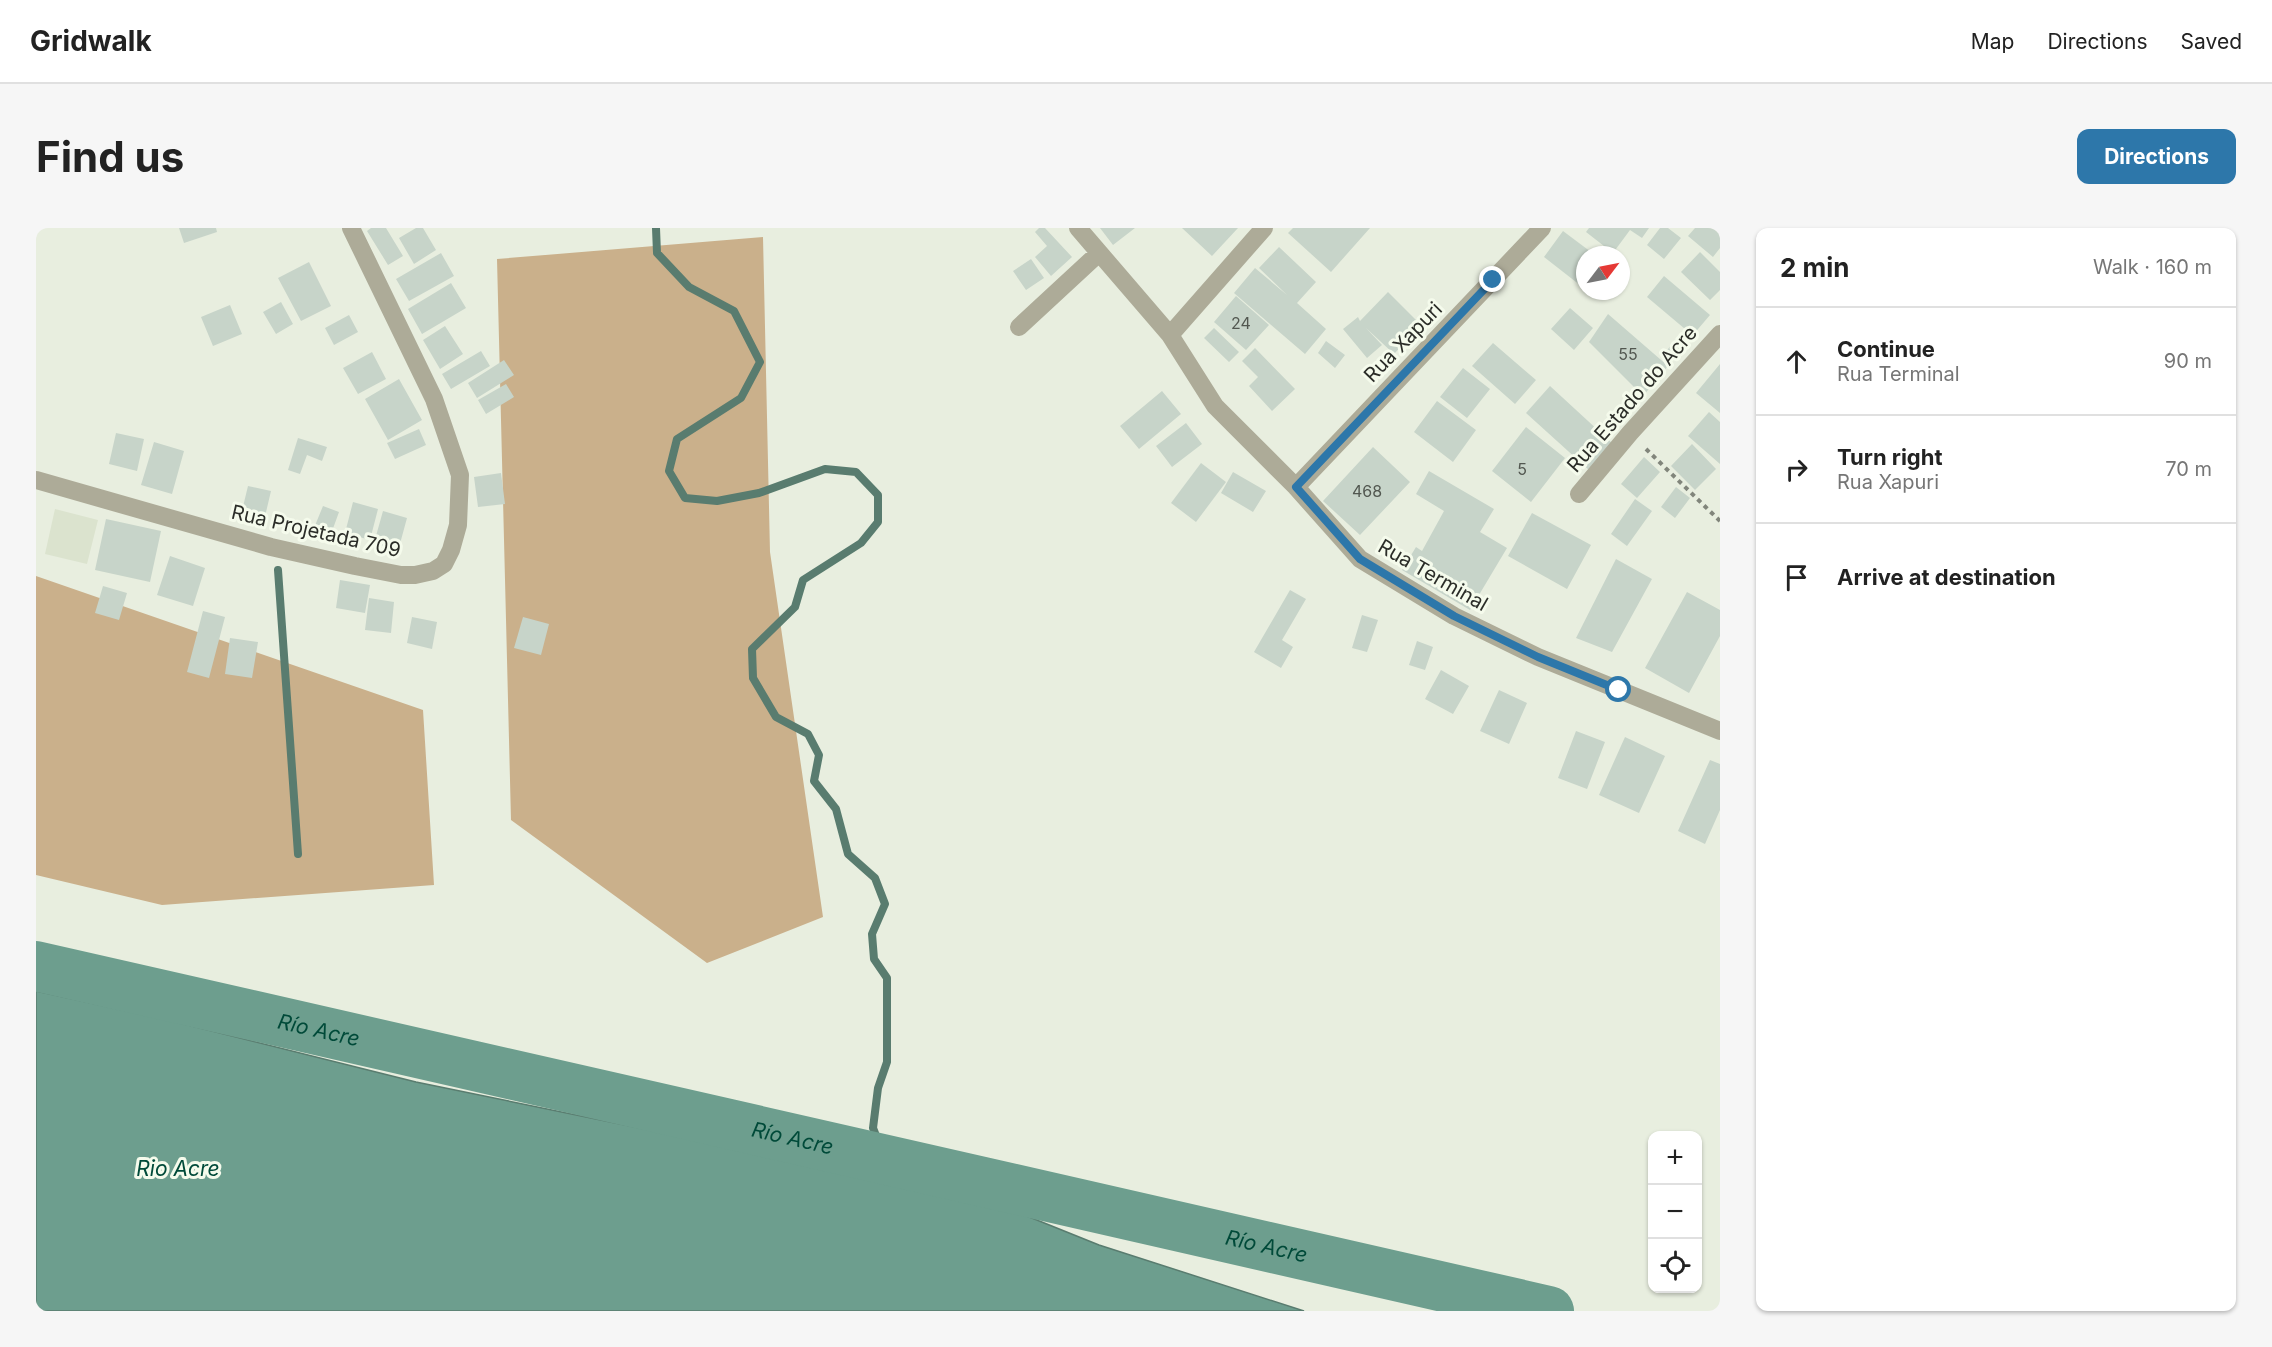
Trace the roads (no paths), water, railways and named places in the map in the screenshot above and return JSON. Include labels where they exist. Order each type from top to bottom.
[{"type":"street","name":"Rua Projetada 709","points":[[36,480],[271,547],[356,566],[401,575],[415,575],[433,571],[444,564],[451,550],[458,525],[460,475],[434,399],[351,228]]},
{"type":"street","name":"Rua Terminal","points":[[1078,228],[1170,335],[1215,406],[1296,487],[1360,559],[1454,616],[1538,657],[1720,731]]},
{"type":"street","points":[[1170,335],[1264,228]]},
{"type":"street","name":"Rua Xapuri","points":[[1296,487],[1542,228]]},
{"type":"street","points":[[1019,327],[1099,253]]},
{"type":"street","name":"Rua Estado do Acre","points":[[1579,495],[1630,433],[1720,334]]},
{"type":"water","name":"Rio Acre","points":[[36,991],[164,1019],[416,1082],[669,1134],[885,1159],[1099,1245],[1304,1311],[36,1311]]},
{"type":"waterway","points":[[656,228],[657,253],[689,287],[734,311],[760,362],[741,398],[677,439],[669,471],[685,498],[717,501],[759,493],[825,469],[856,472],[878,495],[878,522],[861,543],[803,580],[795,607],[752,649],[753,678],[776,717],[808,734],[819,755],[814,781],[836,809],[848,854],[875,878],[885,904],[872,934],[874,959],[887,978],[887,1062],[878,1088],[873,1128],[885,1159]]},
{"type":"waterway","points":[[278,570],[298,854]]},
{"type":"waterway","name":"Río Acre","points":[[36,966],[1549,1311]]}]
